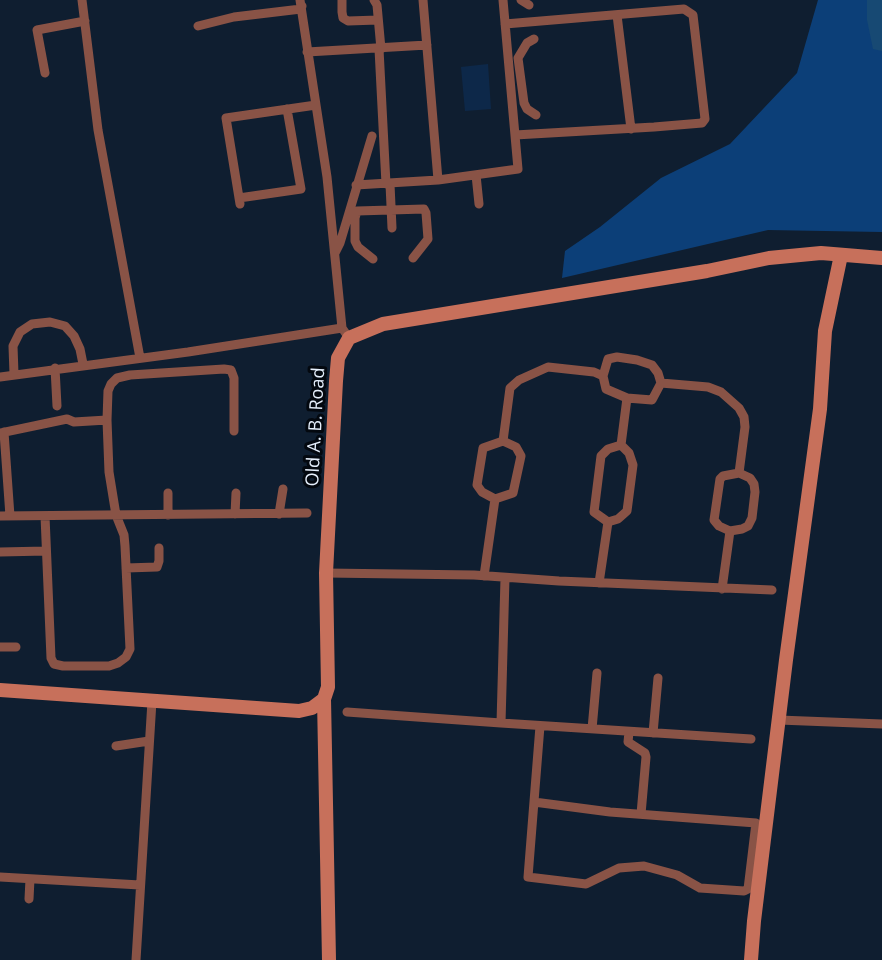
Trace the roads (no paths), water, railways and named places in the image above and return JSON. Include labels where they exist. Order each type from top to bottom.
[{"type":"street","points":[[82,0],[98,130],[140,358]]},
{"type":"street","points":[[342,0],[342,12],[348,21],[378,20]]},
{"type":"street","points":[[374,0],[377,5],[392,228]]},
{"type":"street","points":[[423,0],[438,180]]},
{"type":"street","points":[[502,0],[515,80],[527,109],[536,115]]},
{"type":"street","points":[[198,26],[301,3],[327,177],[345,333]]},
{"type":"street","points":[[505,24],[684,9],[693,15],[705,120],[702,123],[631,129],[515,135]]},
{"type":"street","points":[[617,15],[631,129]]},
{"type":"street","points":[[45,73],[37,30],[85,21]]},
{"type":"street","points":[[356,185],[438,180],[518,169],[515,135],[515,80],[518,58],[527,43],[534,39]]},
{"type":"street","points":[[307,52],[427,45]]},
{"type":"street","points":[[287,109],[301,189],[239,201],[226,117],[316,105]]},
{"type":"street","points":[[335,253],[372,136]]},
{"type":"street","points":[[476,175],[479,204]]},
{"type":"street","points":[[373,259],[358,247],[355,241],[357,211],[424,209],[428,239],[414,258]]},
{"type":"street","points":[[0,377],[83,364],[345,333],[383,324],[707,271],[770,258],[821,253],[882,258]]},
{"type":"street","points":[[752,960],[754,921],[820,409],[825,331],[841,255]]},
{"type":"street","points":[[14,374],[13,346],[20,332],[32,324],[50,322],[65,326],[74,336],[83,364]]},
{"type":"street","name":"Old A. B. Road","points":[[329,960],[324,699],[328,687],[326,573],[336,381],[338,358],[345,333]]},
{"type":"street","points":[[617,357],[652,365],[661,383],[652,400],[627,398],[606,388],[603,376],[608,359],[617,357]]},
{"type":"street","points":[[503,441],[510,388],[519,380],[548,367],[594,372],[603,376]]},
{"type":"street","points":[[56,368],[57,405]]},
{"type":"street","points":[[45,516],[51,658],[54,664],[63,666],[109,666],[126,657],[130,649],[124,535],[116,515],[109,472],[107,420],[108,391],[111,384],[117,378],[175,371],[231,370],[234,378],[234,431]]},
{"type":"street","points":[[661,383],[708,387],[721,392],[739,408],[744,417],[745,427],[739,473]]},
{"type":"street","points":[[621,445],[627,398]]},
{"type":"street","points":[[57,405],[62,407],[67,419]]},
{"type":"street","points":[[49,422],[48,416],[51,409],[57,405]]},
{"type":"street","points":[[107,420],[74,422],[67,419],[2,433],[5,516],[307,513]]},
{"type":"street","points":[[503,441],[516,447],[521,456],[513,493],[495,499],[482,492],[477,485],[483,447],[503,441]]},
{"type":"street","points":[[608,522],[594,512],[601,456],[608,448],[621,445]]},
{"type":"street","points":[[608,522],[618,519],[627,511],[633,465],[629,453],[621,445]]},
{"type":"street","points":[[739,473],[750,478],[754,484],[752,518],[748,526],[730,531],[719,526],[714,520],[720,479],[723,476],[739,473]]},
{"type":"street","points":[[279,514],[283,489]]},
{"type":"street","points":[[168,493],[168,515]]},
{"type":"street","points":[[235,514],[236,493]]},
{"type":"street","points":[[484,576],[495,499]]},
{"type":"street","points":[[599,583],[608,522]]},
{"type":"street","points":[[722,589],[730,531]]},
{"type":"street","points":[[126,568],[157,567],[159,548]]},
{"type":"street","points":[[0,552],[46,551]]},
{"type":"street","points":[[326,573],[484,576],[772,590]]},
{"type":"street","points":[[501,723],[506,578]]},
{"type":"street","points":[[0,647],[16,648]]},
{"type":"street","points":[[592,729],[597,673]]},
{"type":"street","points":[[653,733],[658,678]]},
{"type":"street","points":[[0,690],[299,711],[312,708],[324,699]]},
{"type":"street","points":[[136,960],[152,701]]},
{"type":"street","points":[[346,712],[751,739]]},
{"type":"street","points":[[779,720],[882,724]]},
{"type":"street","points":[[534,802],[641,814],[756,823],[748,890],[700,888],[677,875],[644,866],[619,868],[586,884],[528,877],[540,726]]},
{"type":"street","points":[[628,732],[628,742],[645,753],[646,757],[641,814]]},
{"type":"street","points":[[116,746],[149,741]]},
{"type":"street","points":[[0,877],[140,885]]},
{"type":"street","points":[[29,899],[30,879]]}]
